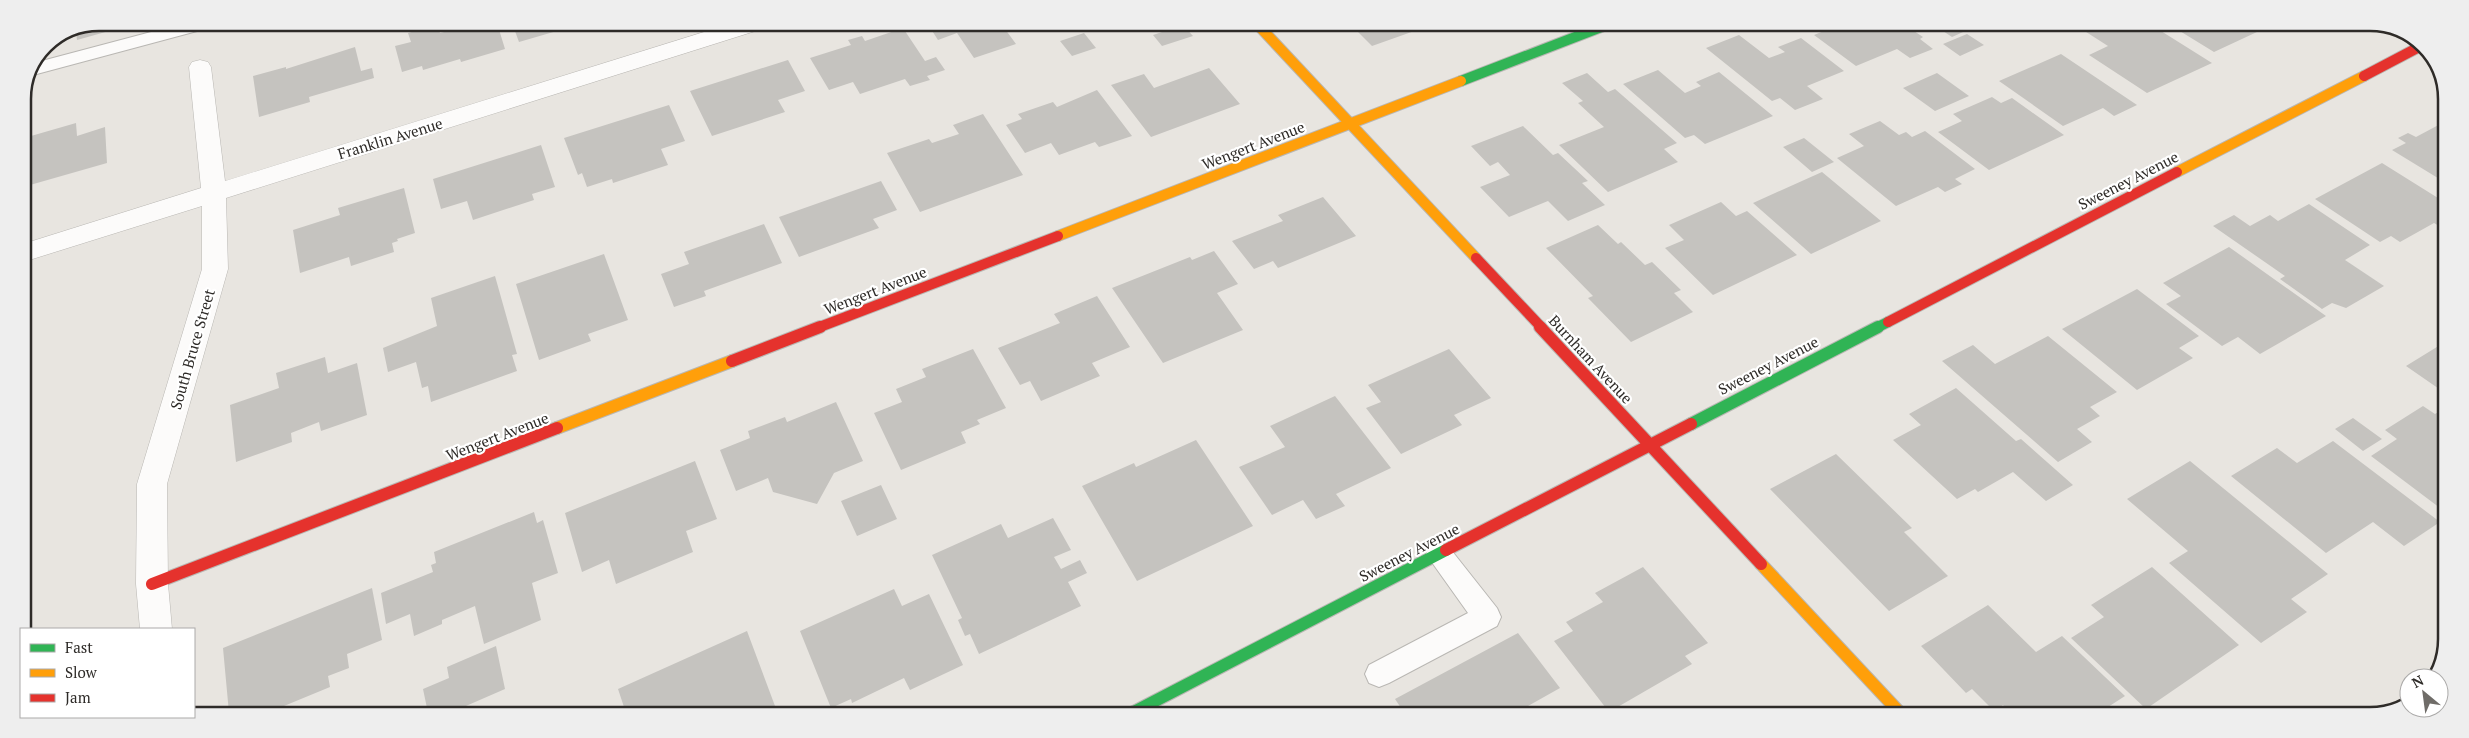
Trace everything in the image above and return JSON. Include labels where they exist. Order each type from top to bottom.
[{"type":"street","name":"Franklin Avenue","points":[[31,250],[731,31]]},
{"type":"street","name":"Burnham Avenue","points":[[1264,31],[1895,707]]},
{"type":"street","name":"Wengert Avenue","points":[[152,584],[1591,31]]},
{"type":"street","name":"Sweeney Avenue","points":[[1144,707],[2415,49]]},
{"type":"street","name":"South Bruce Street","points":[[156,628],[152,584],[152,484],[215,268],[214,193],[200,67]]},
{"type":"lane","points":[[39,68],[175,31]]},
{"type":"lane","points":[[1379,674],[1487,616],[1439,554]]},
{"type":"building","points":[[109,31],[77,40],[76,35]]},
{"type":"building","points":[[415,31],[439,31],[440,33],[448,31],[499,31],[505,49],[461,62],[460,59],[423,70],[422,66],[402,72],[395,46],[411,42],[408,33]]},
{"type":"building","points":[[515,31],[557,31],[519,42]]},
{"type":"building","points":[[894,31],[905,31],[925,61],[936,57],[945,70],[927,76],[930,80],[910,86],[905,79],[860,94],[853,82],[829,90],[810,58],[851,45],[848,40],[862,36],[865,41]]},
{"type":"building","points":[[932,31],[1006,31],[1016,44],[974,58],[957,33],[938,40]]},
{"type":"building","points":[[1165,31],[1188,31],[1193,36],[1162,46],[1153,35]]},
{"type":"building","points":[[1357,31],[1414,31],[1372,46]]},
{"type":"building","points":[[1824,31],[1914,31],[1923,37],[1920,39],[1933,49],[1910,58],[1897,49],[1856,66],[1814,35]]},
{"type":"building","points":[[1943,31],[1965,31],[1952,37]]},
{"type":"building","points":[[2085,31],[2161,31],[2212,63],[2147,93],[2089,55],[2108,46]]},
{"type":"building","points":[[2180,31],[2259,31],[2214,52]]},
{"type":"building","points":[[1084,33],[1096,48],[1072,56],[1060,41]]},
{"type":"building","points":[[1967,34],[1984,45],[1960,56],[1943,44]]},
{"type":"building","points":[[1739,35],[1769,58],[1785,52],[1778,47],[1801,38],[1844,71],[1807,86],[1823,99],[1795,110],[1780,98],[1772,101],[1706,48]]},
{"type":"building","points":[[355,47],[361,71],[372,68],[374,78],[309,97],[310,102],[259,117],[253,76],[286,67],[286,69]]},
{"type":"building","points":[[2061,54],[2137,105],[2114,116],[2103,108],[2063,126],[1999,81]]},
{"type":"building","points":[[788,60],[805,91],[778,100],[785,112],[712,136],[690,91]]},
{"type":"building","points":[[1209,68],[1240,104],[1151,137],[1111,85],[1144,74],[1154,88]]},
{"type":"building","points":[[1658,70],[1685,93],[1701,86],[1696,82],[1719,72],[1773,116],[1705,144],[1694,135],[1685,138],[1623,84]]},
{"type":"building","points":[[1587,73],[1608,92],[1615,89],[1677,143],[1664,149],[1678,162],[1608,192],[1559,145],[1604,127],[1578,103],[1583,101],[1562,83]]},
{"type":"building","points":[[1937,73],[1969,96],[1935,111],[1903,88]]},
{"type":"building","points":[[1097,90],[1132,136],[1099,147],[1095,142],[1059,155],[1051,143],[1025,153],[1006,125],[1022,119],[1018,114],[1053,102],[1057,107]]},
{"type":"building","points":[[1992,97],[2001,103],[2012,98],[2064,135],[1989,170],[1938,132],[1962,121],[1953,114]]},
{"type":"building","points":[[669,105],[685,141],[661,149],[668,165],[613,183],[612,179],[587,187],[582,173],[578,175],[564,138]]},
{"type":"building","points":[[983,114],[1023,175],[920,212],[887,153],[929,139],[932,143],[959,134],[953,125]]},
{"type":"building","points":[[1880,121],[1899,135],[1906,132],[1912,137],[1925,131],[1975,169],[1955,179],[1962,184],[1945,192],[1938,187],[1896,206],[1837,158],[1864,146],[1849,134]]},
{"type":"building","points":[[76,123],[77,136],[105,127],[107,163],[31,185],[31,136]]},
{"type":"building","points":[[2438,125],[2438,178],[2392,150],[2406,143],[2398,138],[2408,133],[2416,137]]},
{"type":"building","points":[[1523,126],[1553,155],[1558,153],[1588,181],[1582,183],[1605,205],[1568,221],[1548,201],[1509,217],[1480,187],[1510,175],[1498,162],[1490,166],[1471,146]]},
{"type":"building","points":[[1804,138],[1834,162],[1812,172],[1783,147]]},
{"type":"building","points":[[541,145],[555,187],[532,194],[534,200],[473,220],[467,201],[441,209],[433,179]]},
{"type":"building","points":[[2382,163],[2438,198],[2438,225],[2434,223],[2400,242],[2391,236],[2380,242],[2315,199]]},
{"type":"building","points":[[1822,172],[1881,221],[1811,254],[1753,203]]},
{"type":"building","points":[[881,181],[897,210],[873,219],[879,228],[799,257],[779,217]]},
{"type":"building","points":[[404,188],[415,233],[397,239],[398,241],[392,243],[394,252],[351,266],[349,257],[300,273],[293,230],[340,215],[338,208]]},
{"type":"building","points":[[1323,197],[1356,236],[1278,268],[1273,261],[1254,269],[1232,241],[1283,221],[1278,215]]},
{"type":"building","points":[[1721,202],[1736,216],[1747,211],[1797,255],[1713,295],[1665,248],[1684,240],[1669,225]]},
{"type":"building","points":[[2309,204],[2370,245],[2345,260],[2384,286],[2346,308],[2332,303],[2322,309],[2280,279],[2285,276],[2213,226],[2234,215],[2250,226],[2270,215],[2278,221]]},
{"type":"building","points":[[764,224],[782,263],[704,291],[706,296],[674,307],[661,274],[689,264],[684,252]]},
{"type":"building","points":[[1598,225],[1618,244],[1621,242],[1645,265],[1652,262],[1681,290],[1674,293],[1693,312],[1631,342],[1588,298],[1593,296],[1546,248]]},
{"type":"building","points":[[2229,247],[2326,316],[2260,354],[2238,337],[2222,346],[2166,304],[2181,296],[2163,283]]},
{"type":"building","points":[[1214,251],[1238,284],[1217,293],[1243,330],[1163,363],[1112,288],[1190,257],[1192,260]]},
{"type":"building","points":[[604,254],[628,320],[588,334],[591,341],[539,360],[516,284]]},
{"type":"building","points":[[495,276],[517,354],[512,355],[517,371],[431,402],[428,386],[422,388],[416,362],[388,372],[383,348],[437,326],[431,298]]},
{"type":"building","points":[[2137,289],[2199,336],[2179,348],[2193,358],[2137,390],[2062,329]]},
{"type":"building","points":[[1097,296],[1130,347],[1092,363],[1100,376],[1041,401],[1030,381],[1020,385],[998,348],[1060,323],[1054,314]]},
{"type":"building","points":[[2048,336],[2117,392],[2090,407],[2100,416],[2077,429],[2092,442],[2058,462],[1942,361],[1973,345],[1995,364]]},
{"type":"building","points":[[2438,346],[2438,388],[2406,366]]},
{"type":"building","points":[[973,349],[1006,408],[977,420],[980,424],[961,432],[966,443],[901,470],[874,413],[902,402],[896,389],[926,377],[922,369]]},
{"type":"building","points":[[1449,349],[1491,398],[1454,415],[1462,425],[1401,454],[1366,408],[1381,402],[1368,385]]},
{"type":"building","points":[[325,357],[328,373],[357,363],[367,415],[321,431],[319,422],[291,433],[292,442],[236,462],[230,405],[279,388],[276,373]]},
{"type":"building","points":[[1956,388],[2016,441],[2021,439],[2073,485],[2046,501],[2013,472],[1978,492],[1975,489],[1957,499],[1893,440],[1921,425],[1909,414]]},
{"type":"building","points":[[1335,396],[1391,468],[1336,494],[1345,506],[1316,519],[1303,500],[1272,515],[1239,467],[1285,447],[1270,426]]},
{"type":"building","points":[[836,402],[863,461],[834,473],[817,504],[773,492],[768,478],[736,491],[720,450],[750,438],[748,431],[785,417],[787,422]]},
{"type":"building","points":[[2423,406],[2435,414],[2438,412],[2438,506],[2371,456],[2397,439],[2385,430]]},
{"type":"building","points":[[2353,418],[2382,439],[2363,451],[2335,429]]},
{"type":"building","points":[[1196,440],[1253,526],[1137,581],[1082,486],[1134,463],[1136,467]]},
{"type":"building","points":[[2333,441],[2438,520],[2438,523],[2404,546],[2373,522],[2326,553],[2231,476],[2277,448],[2297,463]]},
{"type":"building","points":[[1836,454],[1912,528],[1904,532],[1948,576],[1889,611],[1770,489]]},
{"type":"building","points":[[695,461],[717,519],[686,531],[693,552],[616,584],[609,560],[582,572],[565,513]]},
{"type":"building","points":[[2190,461],[2328,574],[2291,599],[2307,612],[2261,643],[2169,563],[2188,551],[2127,499]]},
{"type":"building","points":[[881,485],[897,519],[857,536],[841,501]]},
{"type":"building","points":[[534,512],[537,523],[543,520],[558,573],[532,583],[541,620],[484,644],[475,606],[442,620],[442,624],[414,636],[410,614],[386,624],[381,593],[433,572],[431,565],[436,563],[434,552]]},
{"type":"building","points":[[1053,518],[1071,550],[1054,557],[1061,569],[1080,560],[1087,573],[1068,582],[1081,606],[979,654],[970,634],[965,636],[958,620],[962,618],[932,555],[1001,524],[1008,538]]},
{"type":"building","points":[[1643,567],[1708,643],[1685,656],[1692,664],[1618,707],[1605,707],[1554,641],[1573,631],[1566,622],[1603,602],[1595,593]]},
{"type":"building","points":[[2152,567],[2239,645],[2149,707],[2144,707],[2071,638],[2104,617],[2091,605]]},
{"type":"building","points":[[372,588],[382,640],[347,654],[349,668],[328,676],[330,687],[282,707],[228,707],[223,648]]},
{"type":"building","points":[[894,589],[902,606],[929,594],[963,665],[910,690],[904,678],[852,703],[851,699],[831,707],[800,631]]},
{"type":"building","points":[[1988,605],[2036,652],[2062,636],[2125,696],[2108,707],[2005,707],[2003,705],[2000,707],[1990,707],[1972,689],[1966,693],[1921,646]]},
{"type":"building","points":[[747,631],[775,707],[624,707],[618,689]]},
{"type":"building","points":[[1518,633],[1560,688],[1529,707],[1400,707],[1395,699]]},
{"type":"building","points":[[496,646],[505,689],[464,707],[427,707],[423,689],[449,678],[447,667]]},
{"type":"traffic: fast","points":[[1461,81],[1591,31]]},
{"type":"traffic: fast","points":[[1691,424],[1888,322]]},
{"type":"traffic: fast","points":[[1143,707],[1446,550]]},
{"type":"traffic: slow","points":[[1264,31],[1476,258]]},
{"type":"traffic: slow","points":[[2177,172],[2364,76]]},
{"type":"traffic: slow","points":[[1058,236],[1461,81]]},
{"type":"traffic: slow","points":[[557,428],[732,361]]},
{"type":"traffic: slow","points":[[1761,564],[1895,707]]},
{"type":"traffic: jam","points":[[2364,76],[2415,49]]},
{"type":"traffic: jam","points":[[1888,322],[2177,172]]},
{"type":"traffic: jam","points":[[732,361],[1058,236]]},
{"type":"traffic: jam","points":[[1476,258],[1761,564]]},
{"type":"traffic: jam","points":[[1446,550],[1691,424]]},
{"type":"traffic: jam","points":[[152,584],[557,428]]}]
